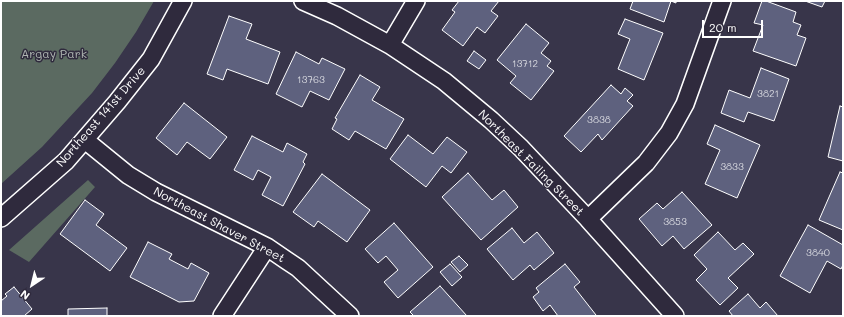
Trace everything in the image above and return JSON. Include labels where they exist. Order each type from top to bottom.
[{"type":"street","name":"Northeast 141st Drive","points":[[1,218],[66,161],[117,102],[151,59],[183,1]]},
{"type":"street","name":"Northeast Failing Street","points":[[303,1],[337,16],[390,45],[444,81],[491,120],[588,219],[675,316]]},
{"type":"street","points":[[390,45],[416,1]]},
{"type":"street","points":[[588,219],[646,163],[669,133],[685,104],[722,1]]},
{"type":"street","name":"Northeast Shaver Street","points":[[85,140],[128,175],[156,192],[267,247],[298,268],[350,316]]},
{"type":"street","points":[[222,316],[267,247]]},
{"type":"green space","name":"Argay Park","points":[[1,1],[154,1],[136,32],[92,93],[42,147],[1,184]]},
{"type":"green space","points":[[88,180],[95,187],[29,262],[9,250]]},
{"type":"building","points":[[459,1],[499,1],[491,11],[498,16],[485,33],[477,27],[463,46],[442,30],[455,12],[452,10]]},
{"type":"building","points":[[633,1],[671,1],[664,22],[630,9]]},
{"type":"building","points":[[762,1],[766,1],[796,12],[793,22],[801,25],[797,35],[806,38],[796,66],[753,51],[763,25],[754,23]]},
{"type":"building","points":[[805,1],[825,1],[822,7]]},
{"type":"building","points":[[229,16],[252,24],[246,39],[280,52],[268,84],[227,69],[223,80],[207,74]]},
{"type":"building","points":[[625,19],[663,33],[644,80],[618,69],[630,39],[618,34]]},
{"type":"building","points":[[526,24],[549,43],[541,53],[551,61],[547,66],[554,71],[531,100],[510,83],[516,76],[497,60]]},
{"type":"building","points":[[474,51],[486,60],[479,69],[467,61]]},
{"type":"building","points":[[296,52],[319,64],[322,58],[345,69],[329,100],[310,91],[302,107],[276,94]]},
{"type":"building","points":[[761,68],[789,79],[774,121],[748,112],[744,122],[721,113],[729,90],[750,98]]},
{"type":"building","points":[[360,75],[380,87],[372,100],[404,119],[386,149],[355,131],[349,140],[332,129],[337,119],[335,118]]},
{"type":"building","points":[[611,85],[621,94],[625,88],[633,95],[627,101],[633,106],[602,140],[598,134],[581,152],[564,136]]},
{"type":"building","points":[[184,103],[227,137],[210,159],[187,142],[177,155],[156,138]]},
{"type":"building","points":[[840,106],[843,107],[843,161],[828,157]]},
{"type":"building","points":[[715,125],[760,145],[737,198],[705,184],[720,150],[707,144]]},
{"type":"building","points":[[408,135],[433,154],[447,137],[467,152],[451,173],[442,166],[426,187],[390,159]]},
{"type":"building","points":[[252,136],[283,152],[287,143],[307,154],[303,162],[305,164],[283,206],[262,195],[271,177],[258,170],[253,180],[234,170]]},
{"type":"building","points":[[840,172],[843,173],[843,230],[819,220]]},
{"type":"building","points":[[468,173],[492,200],[504,190],[518,207],[481,240],[442,197]]},
{"type":"building","points":[[322,174],[370,210],[347,242],[318,221],[314,227],[293,212]]},
{"type":"building","points":[[682,192],[712,225],[684,249],[673,236],[662,246],[639,219],[657,203],[663,209]]},
{"type":"building","points":[[85,200],[104,214],[96,225],[127,248],[110,271],[60,234]]},
{"type":"building","points":[[394,223],[433,267],[398,298],[384,282],[398,270],[386,256],[378,263],[365,249]]},
{"type":"building","points":[[808,225],[843,245],[843,265],[841,269],[827,261],[810,293],[780,276]]},
{"type":"building","points":[[512,228],[524,243],[537,232],[554,253],[534,270],[530,265],[513,280],[487,249]]},
{"type":"building","points":[[718,232],[735,250],[743,243],[754,254],[728,278],[738,288],[720,305],[696,280],[707,269],[694,255]]},
{"type":"building","points":[[148,242],[172,254],[169,259],[188,269],[191,263],[209,273],[194,301],[179,302],[130,277]]},
{"type":"building","points":[[459,256],[468,265],[460,272],[451,262]]},
{"type":"building","points":[[450,264],[462,277],[452,286],[440,272]]},
{"type":"building","points":[[565,264],[580,282],[574,287],[596,315],[558,316],[550,305],[543,311],[533,297],[539,292],[536,288]]},
{"type":"building","points":[[440,286],[467,316],[414,316],[410,312]]},
{"type":"building","points":[[14,287],[32,309],[24,316],[1,316],[1,301],[7,296],[5,294]]},
{"type":"building","points":[[748,294],[760,308],[766,302],[778,316],[733,316],[729,311]]},
{"type":"building","points":[[107,308],[107,316],[68,316],[68,309]]}]
